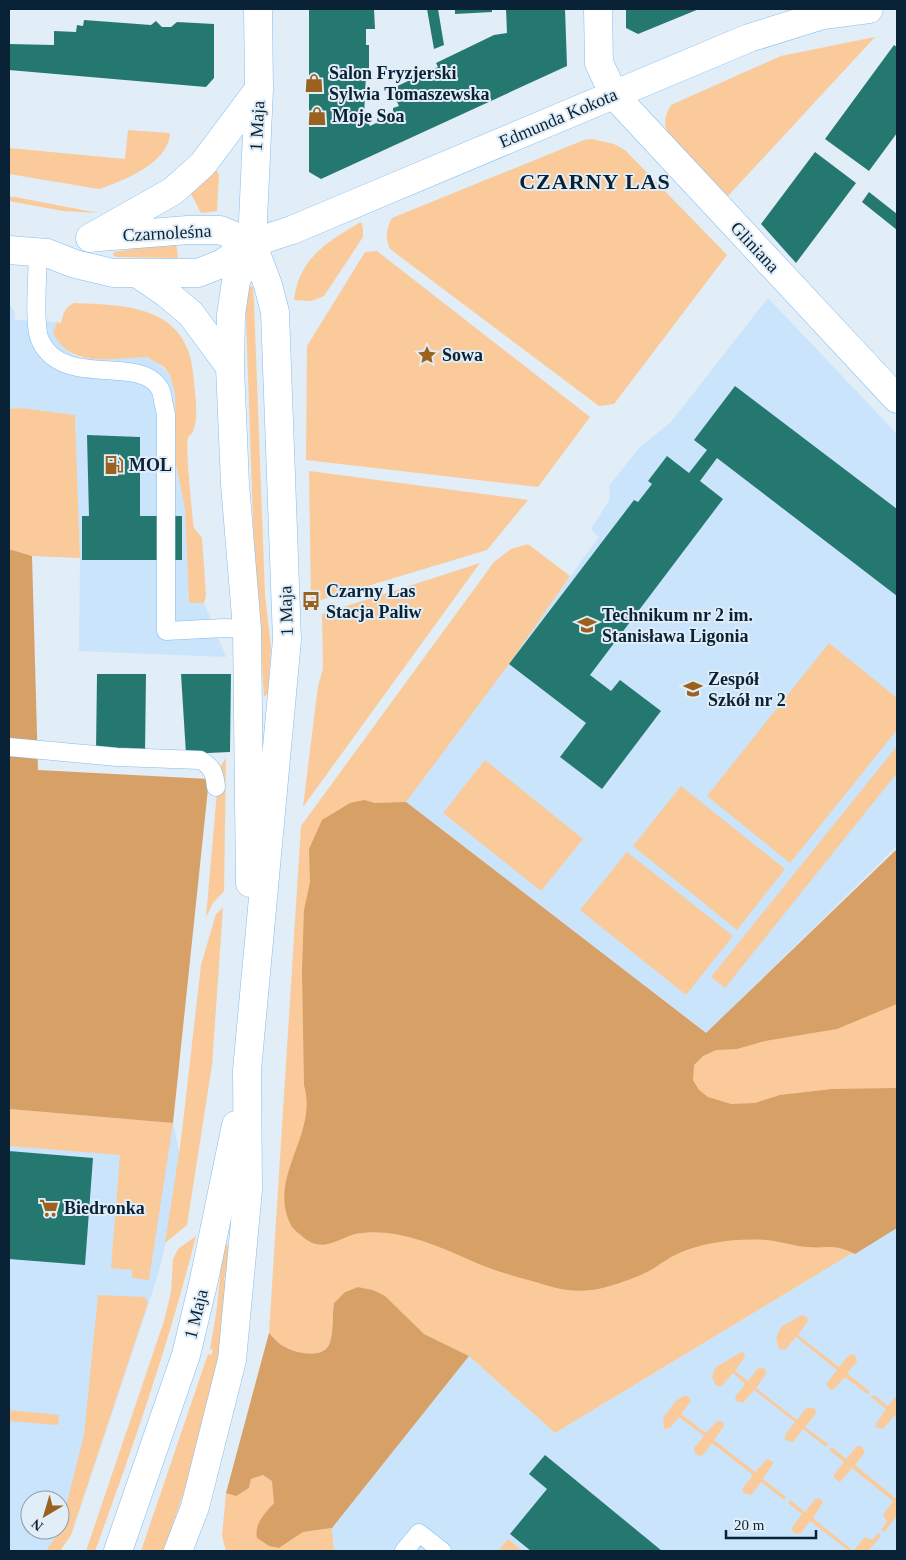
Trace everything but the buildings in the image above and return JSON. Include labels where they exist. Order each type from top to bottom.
[{"type":"street","name":"1 Maja","points":[[256,982],[249,869],[247,629],[235,484],[230,368],[231,315],[236,280],[252,243],[259,89],[258,9]]},
{"type":"street","name":"Gliniana","points":[[598,9],[599,63],[614,95],[897,399]]},
{"type":"street","name":"Edmunda Kokota","points":[[252,243],[317,220],[749,38],[823,15],[869,9]]},
{"type":"street","points":[[90,238],[173,191],[203,164],[259,89]]},
{"type":"street","name":"Czarnoleśna","points":[[42,252],[90,238],[188,230],[220,230],[252,243]]},
{"type":"street","name":"1 Maja","points":[[178,1551],[195,1507],[232,1360],[239,1305],[248,1190],[248,1070],[287,632],[275,312],[268,285],[252,243]]},
{"type":"street","name":"Czarnoleśna","points":[[9,250],[42,252],[75,264],[113,273],[198,273],[221,264],[252,243]]},
{"type":"street","points":[[138,274],[166,293],[191,314],[230,368]]},
{"type":"street","name":"1 Maja","points":[[118,1551],[186,1355],[204,1280],[248,1070]]},
{"type":"street","points":[[195,1507],[201,1551]]},
{"type":"lane","points":[[42,252],[38,333],[47,352],[71,367],[150,378],[160,390],[166,414],[166,631],[224,628],[247,629]]},
{"type":"lane","points":[[9,747],[117,757],[200,760],[207,763],[215,773],[216,787]]},
{"type":"lane","points":[[404,1551],[419,1533],[442,1551]]},
{"type":"shaded area","points":[[875,37],[728,196],[668,133],[665,119],[671,105],[781,56]]},
{"type":"shaded area","points":[[128,130],[170,133],[168,144],[153,162],[132,176],[109,186],[99,189],[9,174],[9,148],[125,159]]},
{"type":"shaded area","points":[[592,139],[614,144],[625,150],[727,255],[614,404],[599,406],[390,249],[387,241],[387,230],[392,218],[584,140]]},
{"type":"shaded area","points":[[215,169],[219,174],[217,211],[201,213],[190,192]]},
{"type":"shaded area","points":[[9,197],[98,213],[63,211],[9,201]]},
{"type":"shaded area","points":[[361,222],[363,237],[324,296],[311,301],[294,300],[297,285],[308,262],[326,244]]},
{"type":"shaded area","points":[[176,242],[178,258],[116,257],[113,255],[114,252]]},
{"type":"shaded area","points":[[377,251],[590,417],[538,487],[306,460],[307,346],[365,252]]},
{"type":"shaded area","points":[[248,286],[253,287],[254,302],[265,595],[271,648],[268,693],[264,697],[254,549],[245,291]]},
{"type":"shaded area","name":"Zespół Szkół nr 2","points":[[768,298],[897,434],[897,846],[706,1033],[406,802],[599,537],[591,529],[610,499],[609,486],[640,447],[671,422]]},
{"type":"shaded area","points":[[9,303],[14,311],[15,320],[57,322],[53,332],[71,354],[81,358],[147,357],[156,361],[170,375],[175,394],[176,465],[185,509],[189,603],[204,603],[226,657],[79,651],[80,558],[75,415],[22,408],[9,409]]},
{"type":"shaded area","points":[[74,303],[138,309],[155,316],[171,325],[182,339],[190,357],[196,400],[196,420],[193,431],[188,438],[187,452],[194,528],[202,538],[206,596],[204,603],[189,603],[185,509],[176,465],[175,394],[170,375],[164,367],[147,357],[93,359],[69,352],[60,344],[53,332],[57,322],[61,323],[66,309]]},
{"type":"shaded area","points":[[22,408],[75,415],[80,558],[32,556],[9,549],[9,409]]},
{"type":"shaded area","points":[[309,471],[528,500],[487,550],[311,603]]},
{"type":"shaded area","points":[[528,544],[570,576],[509,664],[406,802],[706,1033],[897,849],[897,1226],[555,1433],[469,1356],[424,1334],[410,1323],[402,1312],[373,1290],[358,1287],[345,1292],[334,1303],[330,1342],[322,1352],[308,1354],[292,1350],[280,1344],[269,1333],[301,826],[494,562],[511,549]]},
{"type":"shaded area","points":[[9,549],[32,556],[38,770],[209,779],[173,1123],[9,1109]]},
{"type":"shaded area","points":[[480,563],[303,807],[318,686],[323,669],[322,614]]},
{"type":"shaded area","points":[[829,643],[897,698],[897,730],[790,863],[707,796]]},
{"type":"shaded area","points":[[897,746],[897,773],[725,988],[711,977]]},
{"type":"shaded area","points":[[226,758],[224,891],[213,903],[206,917],[219,769]]},
{"type":"shaded area","points":[[485,760],[583,839],[541,891],[443,813]]},
{"type":"shaded area","points":[[681,786],[785,869],[737,930],[633,846]]},
{"type":"shaded area","points":[[364,800],[375,803],[406,802],[706,1033],[897,849],[897,1004],[837,1029],[765,1041],[737,1049],[716,1050],[703,1056],[694,1065],[693,1080],[699,1090],[708,1097],[731,1104],[755,1103],[780,1095],[832,1089],[897,1088],[897,1228],[855,1254],[836,1247],[797,1246],[766,1240],[732,1240],[698,1246],[677,1254],[649,1271],[626,1281],[604,1288],[583,1291],[561,1289],[510,1275],[434,1245],[395,1234],[378,1232],[360,1233],[323,1245],[310,1242],[303,1237],[292,1227],[285,1209],[285,1191],[288,1174],[305,1122],[307,1104],[304,1085],[302,970],[304,910],[310,882],[309,849],[322,820],[350,803]]},
{"type":"shaded area","points":[[627,852],[733,936],[686,995],[580,910]]},
{"type":"shaded area","points":[[223,908],[212,1065],[187,1225],[165,1243],[181,1140],[201,965],[216,914]]},
{"type":"shaded area","points":[[9,1109],[173,1123],[183,1170],[158,1275],[70,1536],[70,1490],[20,1490],[20,1540],[68,1540],[60,1551],[9,1551]]},
{"type":"shaded area","points":[[9,1109],[173,1123],[149,1280],[132,1278],[132,1270],[111,1268],[120,1155],[9,1146]]},
{"type":"shaded area","points":[[897,1226],[897,1551],[334,1551],[332,1528],[469,1356],[555,1433]]},
{"type":"shaded area","points":[[196,1236],[150,1395],[123,1473],[95,1551],[86,1551],[164,1321],[171,1292],[173,1259],[178,1249]]},
{"type":"shaded area","points":[[226,1244],[229,1247],[228,1276],[225,1276],[224,1280],[227,1280],[219,1359],[195,1459],[164,1551],[141,1551],[208,1354],[211,1355],[213,1350],[210,1349],[217,1308],[223,1246]]},
{"type":"shaded area","points":[[358,1287],[373,1290],[385,1296],[424,1334],[469,1356],[332,1528],[303,1532],[279,1548],[269,1546],[257,1538],[256,1533],[261,1519],[274,1503],[272,1481],[263,1475],[251,1479],[249,1488],[236,1496],[226,1493],[269,1333],[280,1344],[292,1350],[308,1354],[322,1352],[330,1342],[334,1303],[345,1292]]},
{"type":"shaded area","points":[[98,1295],[145,1297],[148,1303],[70,1536],[70,1490],[84,1435]]},
{"type":"shaded area","points":[[802,1315],[807,1317],[808,1321],[798,1335],[839,1367],[850,1354],[856,1356],[857,1362],[847,1373],[870,1392],[867,1394],[845,1377],[834,1389],[830,1390],[826,1384],[837,1370],[796,1337],[785,1350],[779,1349],[776,1338],[781,1327]]},
{"type":"shaded area","points":[[741,1352],[744,1353],[745,1357],[735,1371],[748,1381],[759,1367],[765,1369],[766,1374],[756,1388],[797,1420],[807,1407],[815,1409],[816,1413],[805,1427],[828,1444],[826,1447],[803,1429],[793,1442],[785,1440],[785,1435],[795,1422],[754,1390],[743,1403],[736,1401],[735,1397],[745,1384],[733,1373],[722,1386],[716,1386],[712,1377],[715,1368]]},
{"type":"shaded area","points":[[874,1395],[888,1406],[897,1395],[897,1418],[894,1416],[883,1429],[876,1427],[876,1424],[886,1409],[871,1397]]},
{"type":"shaded area","points":[[683,1396],[688,1396],[691,1401],[681,1414],[706,1433],[717,1421],[723,1422],[724,1426],[714,1440],[755,1472],[767,1459],[774,1462],[763,1479],[786,1497],[784,1500],[761,1482],[751,1495],[744,1493],[742,1489],[753,1475],[712,1443],[702,1456],[695,1454],[694,1448],[704,1436],[679,1417],[670,1428],[664,1429],[663,1418],[675,1402]]},
{"type":"shaded area","points":[[9,1410],[59,1415],[58,1425],[9,1421]]},
{"type":"shaded area","points":[[857,1446],[861,1446],[865,1452],[855,1465],[895,1498],[897,1496],[897,1516],[884,1532],[881,1529],[887,1522],[883,1515],[893,1501],[852,1468],[840,1482],[834,1478],[834,1474],[844,1462],[829,1450],[832,1447],[846,1459]]},
{"type":"shaded area","points":[[263,1475],[273,1481],[274,1503],[259,1524],[259,1536],[262,1541],[279,1548],[303,1532],[332,1528],[334,1551],[226,1551],[222,1536],[226,1493],[236,1495],[249,1488],[251,1479]]},
{"type":"shaded area","points":[[819,1498],[823,1502],[813,1518],[853,1551],[849,1551],[810,1521],[801,1533],[795,1534],[791,1529],[802,1514],[788,1503],[790,1500],[805,1512],[815,1499]]},
{"type":"shaded area","points":[[878,1533],[881,1536],[868,1551],[853,1551],[865,1537],[872,1540]]},
{"type":"shaded area","points":[[508,1539],[523,1551],[498,1551]]},
{"type":"shaded area","points":[[53,1540],[68,1540],[60,1551],[46,1551]]},
{"type":"place","name":"Salon Fryzjerski Sylwia Tomaszewska","points":[[314,83]]},
{"type":"place","name":"Moje Soa","points":[[317,116]]},
{"type":"place","name":"Sowa","points":[[427,355]]},
{"type":"place","name":"MOL","points":[[114,465]]},
{"type":"place","name":"Czarny Las Stacja Paliw","points":[[311,601]]},
{"type":"place","name":"Technikum nr 2 im. Stanisława Ligonia","points":[[587,625]]},
{"type":"place","name":"Zespół Szkół nr 2","points":[[693,689]]},
{"type":"place","name":"Biedronka","points":[[49,1208]]},
{"type":"district","name":"CZARNY LAS","points":[[595,181]]}]
